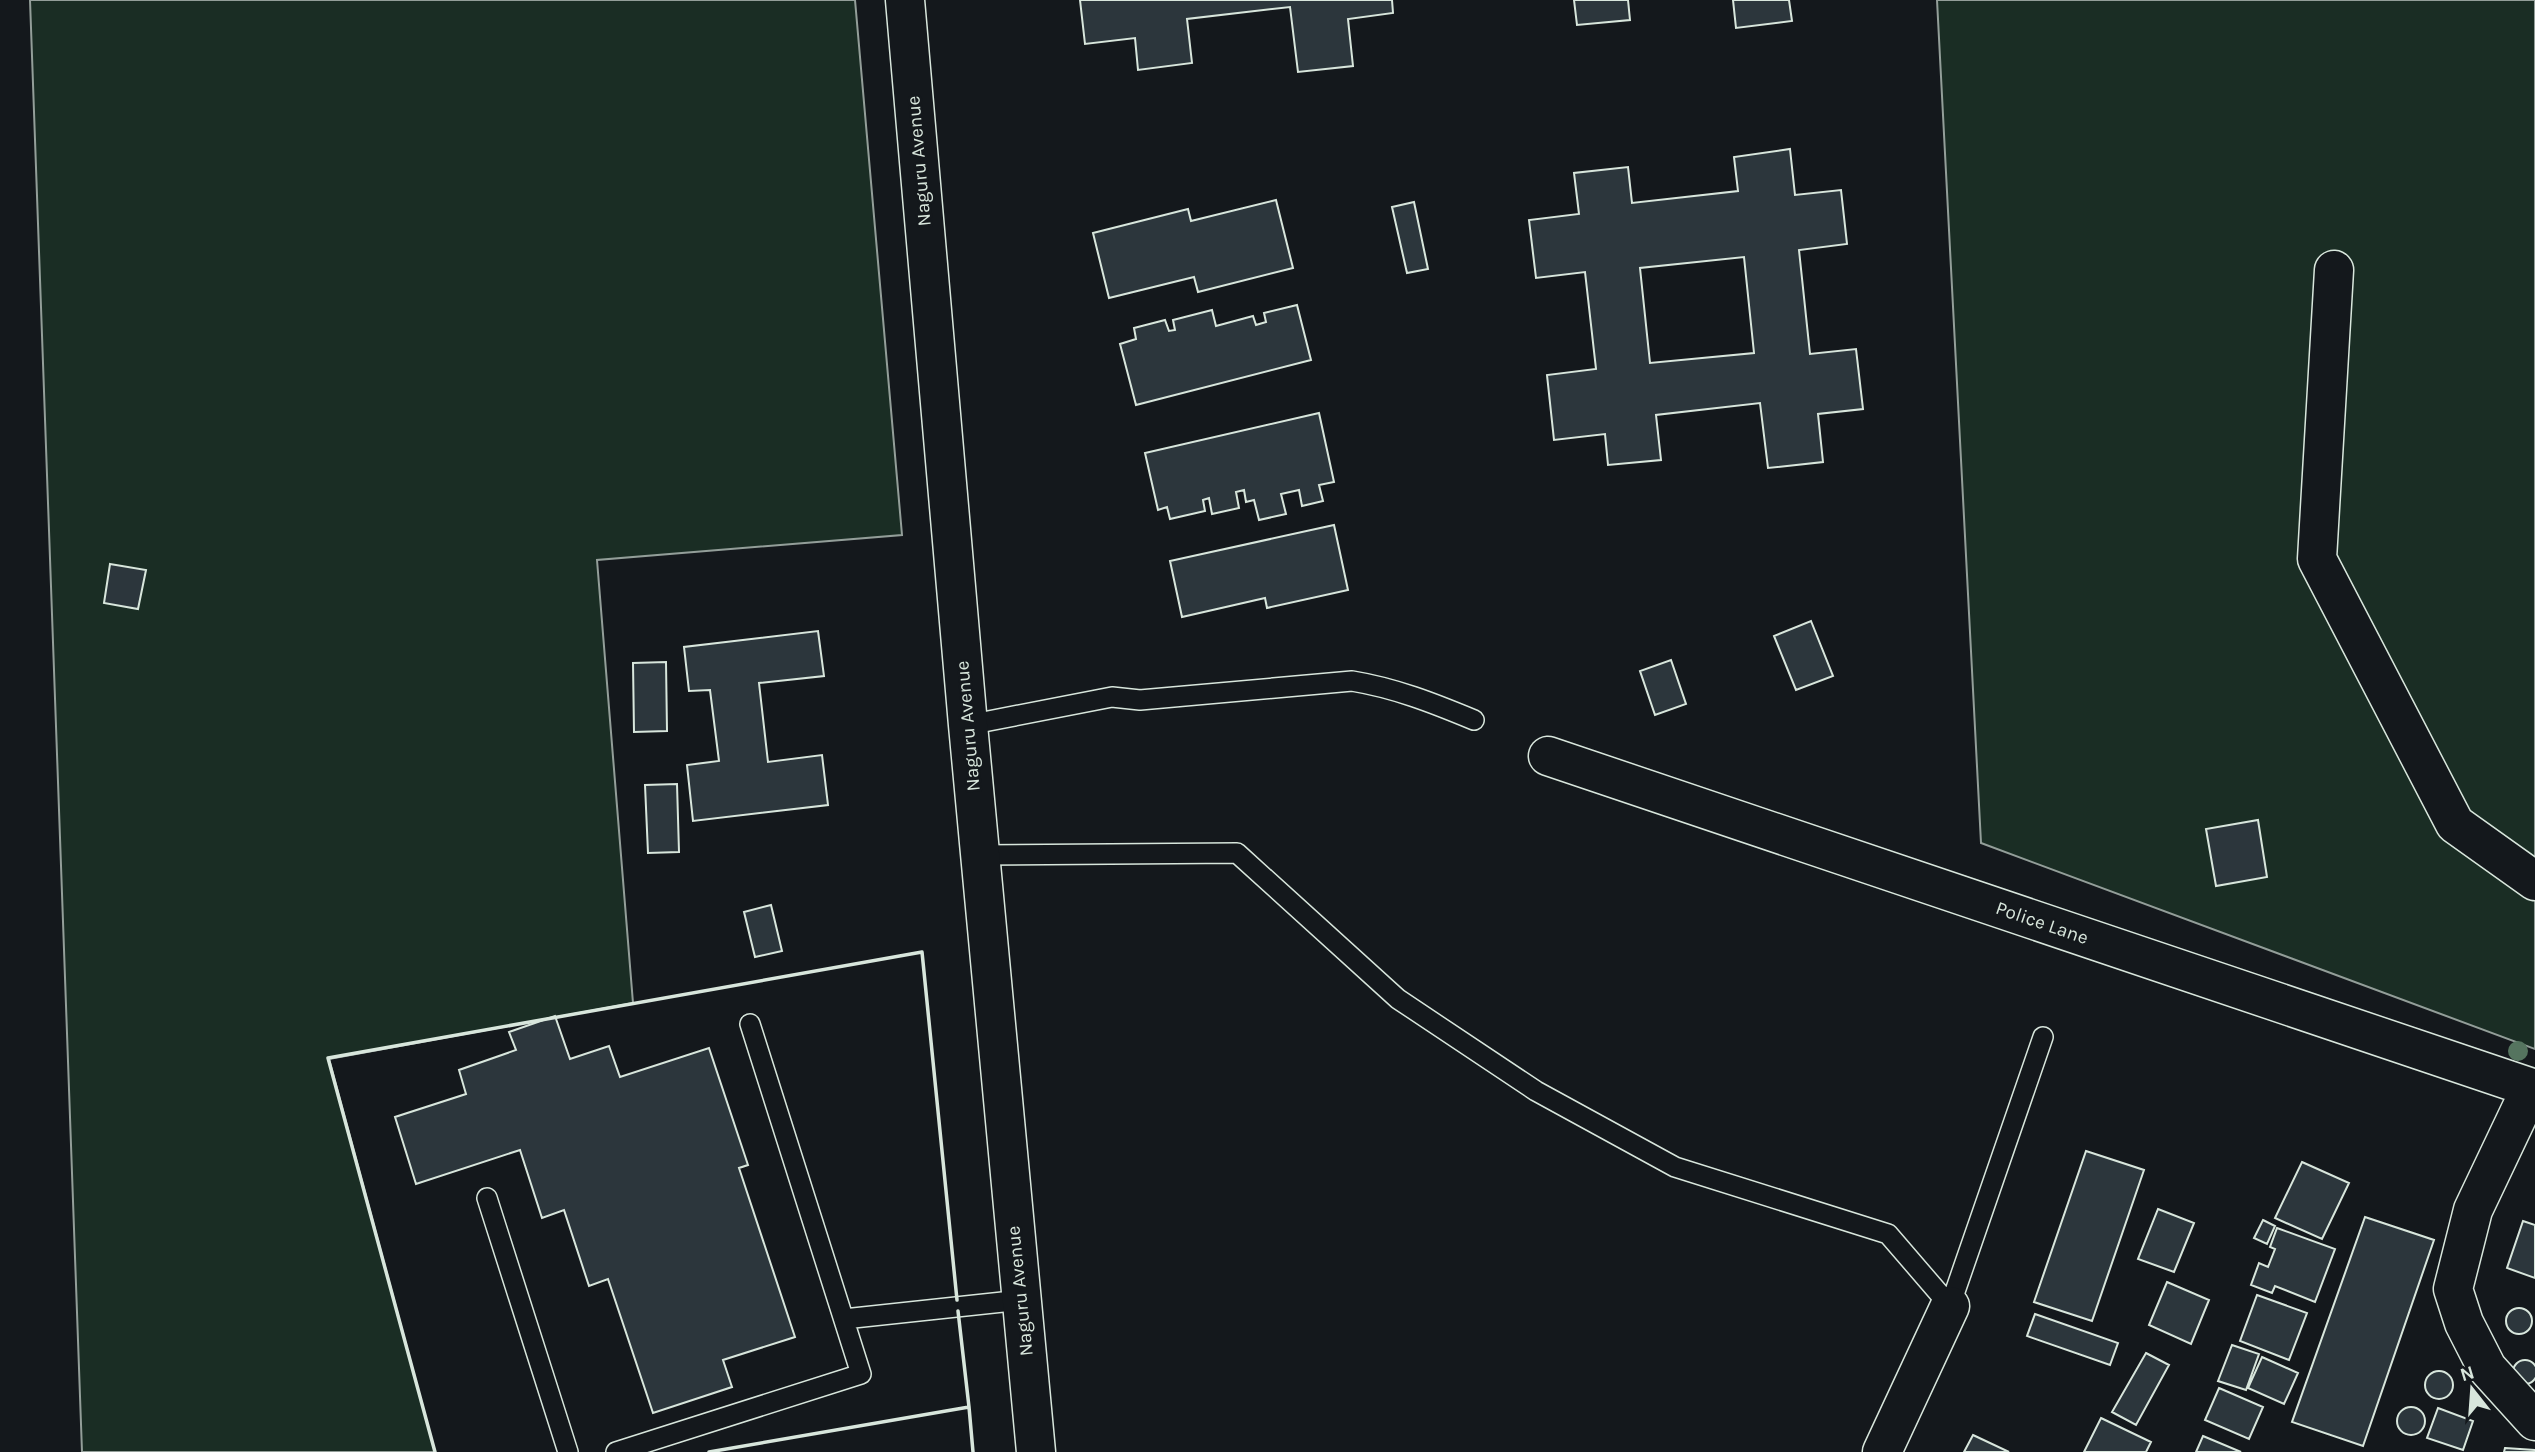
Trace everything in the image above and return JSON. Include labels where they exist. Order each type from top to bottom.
[{"type":"street","name":"Naguru Avenue","points":[[905,0],[979,855],[1036,1452]]},
{"type":"street","points":[[2334,270],[2316,559],[2455,824],[2535,881]]},
{"type":"street","name":"Police Lane","points":[[1548,756],[2533,1089]]},
{"type":"street","points":[[2533,1089],[2473,1210],[2453,1289],[2463,1323],[2487,1368],[2535,1421]]},
{"type":"street","points":[[1882,1452],[1950,1306]]},
{"type":"lane","points":[[968,724],[1112,697],[1140,700],[1352,681],[1409,694],[1474,720]]},
{"type":"lane","points":[[979,855],[1237,853],[1398,999],[1535,1091],[1675,1167],[1888,1234],[1950,1306]]},
{"type":"lane","points":[[616,1452],[861,1374],[750,1024]]},
{"type":"lane","points":[[1950,1306],[2043,1037]]},
{"type":"lane","points":[[487,1198],[568,1452]]},
{"type":"lane","points":[[844,1319],[1021,1300]]},
{"type":"green space","points":[[30,0],[855,0],[902,535],[597,560],[633,1003],[329,1059],[435,1452],[82,1452]]},
{"type":"green space","points":[[1937,0],[2535,0],[2535,1049],[1981,843]]},
{"type":"building","points":[[1080,0],[1392,0],[1393,13],[1348,19],[1353,66],[1298,72],[1290,7],[1187,19],[1192,63],[1138,70],[1135,38],[1085,44]]},
{"type":"building","points":[[1574,0],[1628,0],[1630,20],[1577,25]]},
{"type":"building","points":[[1733,0],[1789,0],[1792,21],[1736,28]]},
{"type":"building","points":[[1790,149],[1795,195],[1841,190],[1847,244],[1799,250],[1810,354],[1856,349],[1863,409],[1818,414],[1823,462],[1768,468],[1760,403],[1656,415],[1661,460],[1608,465],[1605,434],[1554,440],[1547,375],[1596,369],[1585,272],[1536,278],[1529,220],[1579,214],[1574,173],[1628,167],[1632,203],[1738,191],[1734,157]],"holes":[[[1744,257],[1754,353],[1650,363],[1640,268]]]},
{"type":"building","points":[[1276,200],[1293,268],[1198,292],[1194,277],[1109,298],[1093,233],[1188,209],[1191,221]]},
{"type":"building","points":[[1414,202],[1428,269],[1407,273],[1392,207]]},
{"type":"building","points":[[1297,305],[1311,360],[1136,405],[1120,344],[1136,339],[1134,328],[1165,320],[1169,331],[1175,330],[1173,320],[1212,310],[1216,326],[1253,316],[1256,325],[1266,322],[1264,313]]},
{"type":"building","points":[[1319,413],[1334,482],[1319,485],[1323,501],[1302,506],[1299,490],[1281,494],[1286,514],[1259,520],[1254,500],[1246,502],[1244,490],[1236,492],[1239,508],[1212,514],[1209,498],[1203,500],[1205,511],[1170,519],[1167,507],[1158,510],[1145,453]]},
{"type":"building","points":[[1334,525],[1348,590],[1267,608],[1265,598],[1182,617],[1170,561]]},
{"type":"building","points":[[110,564],[146,570],[138,609],[104,603]]},
{"type":"building","points":[[1811,621],[1833,676],[1796,690],[1774,636]]},
{"type":"building","points":[[818,631],[824,676],[759,683],[768,762],[822,755],[828,805],[693,821],[687,765],[719,761],[710,690],[689,691],[684,647]]},
{"type":"building","points":[[1671,660],[1686,704],[1655,715],[1640,671]]},
{"type":"building","points":[[666,662],[667,731],[634,732],[633,663]]},
{"type":"building","points":[[677,784],[679,852],[648,853],[645,785]]},
{"type":"building","points":[[2258,820],[2267,877],[2216,886],[2206,829]]},
{"type":"building","points":[[771,905],[782,951],[755,957],[744,912]]},
{"type":"building","points":[[555,1016],[570,1059],[609,1046],[620,1077],[709,1048],[748,1165],[739,1168],[795,1337],[723,1360],[732,1387],[653,1413],[608,1279],[589,1286],[564,1210],[542,1218],[520,1150],[416,1184],[395,1117],[466,1094],[459,1070],[516,1050],[509,1032]]},
{"type":"building","points":[[2086,1151],[2144,1170],[2092,1321],[2034,1302]]},
{"type":"building","points":[[2302,1162],[2349,1183],[2322,1239],[2275,1218]]},
{"type":"building","points":[[2158,1209],[2194,1223],[2174,1272],[2138,1259]]},
{"type":"building","points":[[2365,1217],[2434,1240],[2363,1446],[2292,1422]]},
{"type":"building","points":[[2263,1220],[2275,1226],[2267,1244],[2254,1238]]},
{"type":"building","points":[[2523,1221],[2535,1225],[2535,1278],[2507,1268]]},
{"type":"building","points":[[2277,1228],[2335,1249],[2315,1302],[2275,1286],[2272,1293],[2251,1285],[2259,1263],[2268,1267],[2275,1249],[2270,1247]]},
{"type":"building","points":[[2167,1282],[2209,1300],[2191,1344],[2149,1325]]},
{"type":"building","points":[[2257,1295],[2307,1313],[2289,1360],[2240,1341]]},
{"type":"building","points":[[2519,1308],[2528,1312],[2532,1321],[2528,1330],[2519,1334],[2510,1330],[2506,1321],[2510,1312]]},
{"type":"building","points":[[2035,1314],[2118,1343],[2110,1365],[2027,1336]]},
{"type":"building","points":[[2232,1345],[2259,1354],[2246,1390],[2218,1381]]},
{"type":"building","points":[[2146,1353],[2169,1365],[2136,1425],[2112,1412]]},
{"type":"building","points":[[2262,1357],[2298,1373],[2284,1404],[2248,1388]]},
{"type":"building","points":[[2525,1360],[2534,1363],[2537,1372],[2534,1381],[2525,1384],[2516,1381],[2513,1372],[2516,1363]]},
{"type":"building","points":[[2439,1371],[2449,1375],[2453,1385],[2449,1395],[2439,1399],[2429,1395],[2425,1385],[2429,1375]]},
{"type":"building","points":[[2219,1388],[2263,1407],[2249,1439],[2205,1420]]},
{"type":"building","points":[[2411,1407],[2421,1411],[2425,1421],[2421,1431],[2411,1435],[2401,1431],[2397,1421],[2401,1411]]},
{"type":"building","points":[[2438,1408],[2473,1421],[2463,1450],[2427,1438]]},
{"type":"building","points":[[2101,1418],[2151,1442],[2146,1452],[2084,1452]]},
{"type":"building","points":[[1973,1435],[2009,1452],[1964,1452]]},
{"type":"building","points":[[2203,1436],[2241,1452],[2196,1452]]},
{"type":"building","points":[[2505,1448],[2535,1450],[2535,1452],[2504,1452]]},
{"type":"wall","points":[[435,1452],[328,1058],[922,952],[957,1300]]},
{"type":"wall","points":[[958,1311],[969,1407]]},
{"type":"wall","points":[[709,1452],[969,1407],[973,1452]]}]
